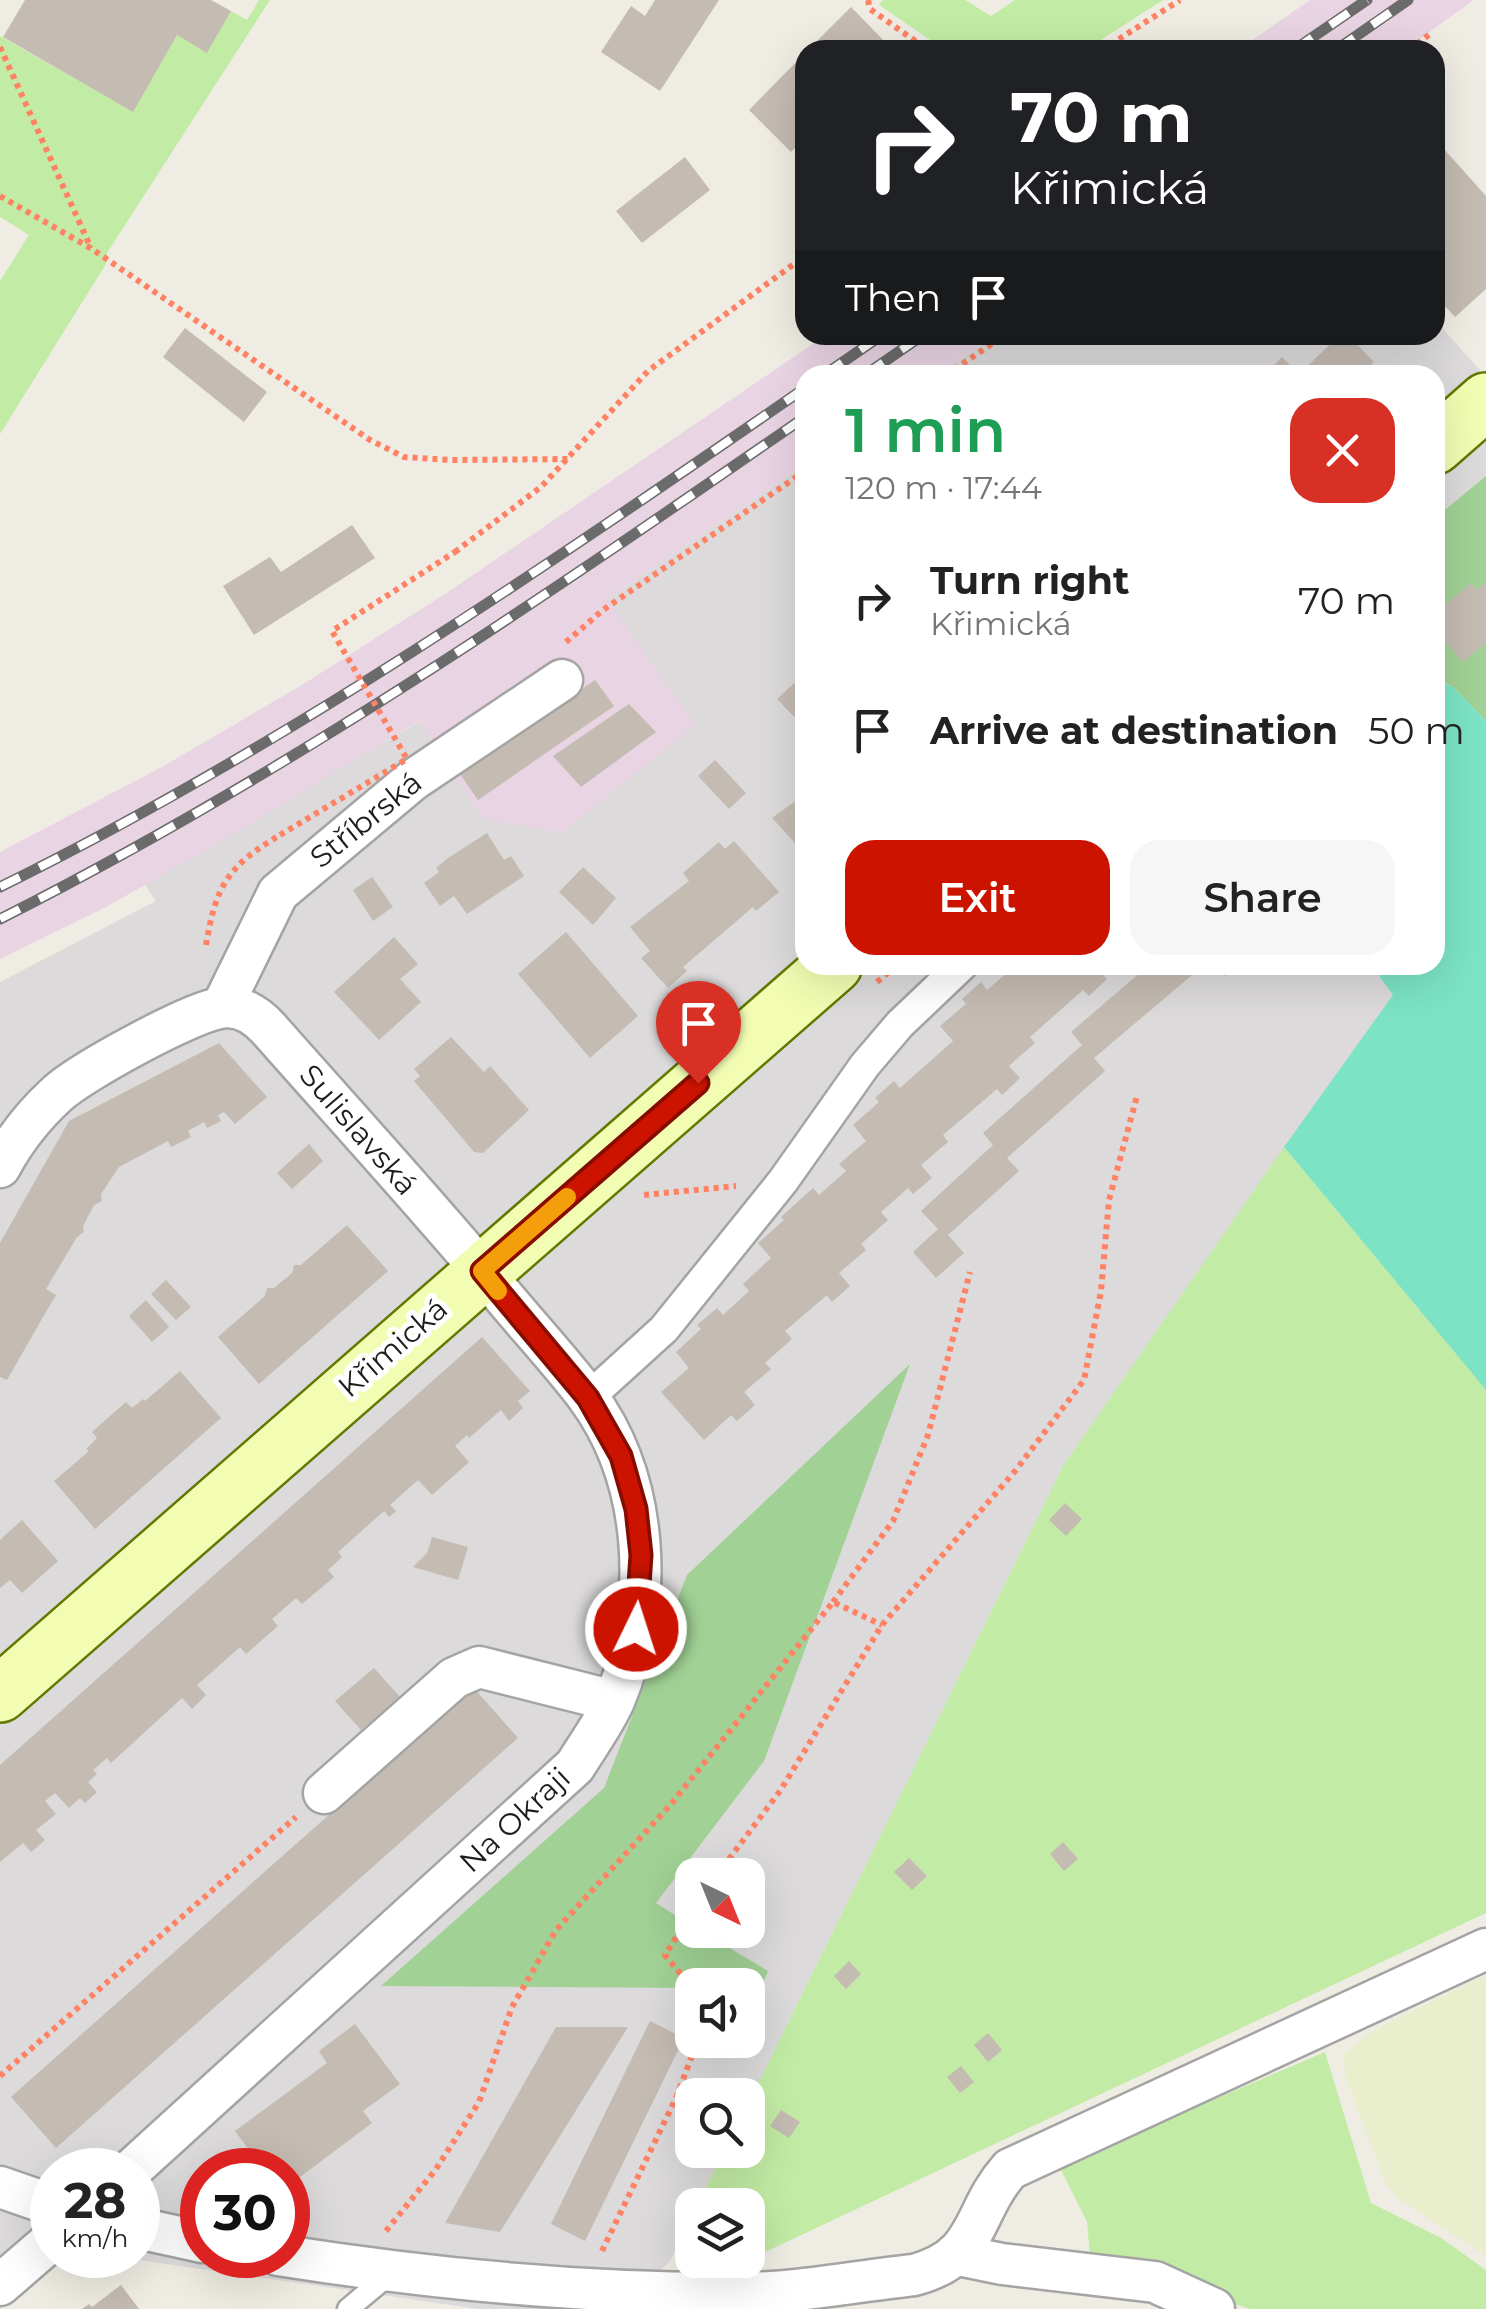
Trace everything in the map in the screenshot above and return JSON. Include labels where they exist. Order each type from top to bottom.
[{"type":"main road","points":[[1445,437],[1486,401]]},
{"type":"main road","name":"Křimická","points":[[0,1694],[822,975]]},
{"type":"street","name":"Stříbrská","points":[[222,1007],[278,893],[413,780],[562,680]]},
{"type":"street","points":[[588,1398],[664,1329],[783,1182],[865,1066],[900,1024],[951,975]]},
{"type":"street","points":[[0,1167],[30,1122],[59,1092],[97,1066],[222,1007]]},
{"type":"street","name":"Sulislavská","points":[[222,1007],[245,1010],[259,1018],[482,1271]]},
{"type":"street","name":"Na Okraji","points":[[155,2148],[576,1766],[614,1701],[636,1629],[641,1555],[636,1509],[621,1456],[588,1398],[482,1271]]},
{"type":"street","points":[[324,1792],[454,1678],[479,1668],[614,1701]]},
{"type":"street","points":[[310,2260],[583,2290],[744,2294],[914,2275],[940,2268],[958,2255],[971,2238],[992,2189],[1010,2169],[1486,1949]]},
{"type":"street","points":[[0,2187],[30,2197]]},
{"type":"street","points":[[958,2255],[1155,2282],[1214,2309]]},
{"type":"street","points":[[0,2286],[30,2259]]},
{"type":"lane","points":[[348,2309],[375,2270]]},
{"type":"path","points":[[868,0],[870,9],[913,40]]},
{"type":"path","points":[[1118,40],[1180,0]]},
{"type":"path","points":[[1422,40],[1430,34]]},
{"type":"path","points":[[0,47],[92,249]]},
{"type":"path","points":[[0,196],[92,249],[370,440],[404,457],[569,459]]},
{"type":"path","points":[[210,924],[230,871],[256,849],[407,759],[332,631],[455,552],[526,499],[569,459],[648,371],[795,263]]},
{"type":"path","points":[[961,365],[990,345]]},
{"type":"path","points":[[562,680],[557,658],[563,645],[603,610],[795,478]]},
{"type":"path","points":[[730,1858],[780,1791],[882,1626],[1016,1470],[1084,1380],[1101,1291],[1108,1200],[1137,1096]]},
{"type":"path","points":[[628,1196],[783,1182]]},
{"type":"path","points":[[375,2270],[480,2102],[512,2007],[556,1930],[672,1804],[893,1521],[928,1435],[970,1272]]},
{"type":"path","points":[[833,1602],[882,1626]]},
{"type":"path","points":[[0,2076],[324,1792]]},
{"type":"path","points":[[675,1938],[665,1954],[676,1968]]},
{"type":"path","points":[[583,2290],[676,2098],[691,2058]]},
{"type":"shaded area","points":[[1310,0],[1474,0],[1418,40],[1252,40]]},
{"type":"shaded area","points":[[1445,331],[1486,377],[1486,476],[1445,510],[1445,365],[951,365],[980,345],[1445,345]]},
{"type":"shaded area","points":[[811,345],[980,345],[951,365],[795,365],[795,471],[607,599],[695,725],[562,833],[483,819],[419,721],[219,843],[106,907],[0,959],[0,852],[162,767],[302,685],[448,592]]},
{"type":"shaded area","points":[[795,471],[795,975],[1378,975],[1393,995],[1063,1466],[761,2078],[675,2078],[675,2168],[716,2168],[706,2188],[675,2188],[675,2251],[670,2261],[617,2309],[478,2309],[263,2278],[310,2278],[310,2148],[180,2148],[180,2266],[160,2263],[160,2148],[30,2148],[30,2278],[37,2278],[0,2309],[0,982],[156,901],[145,885],[420,721],[483,819],[607,599]]},
{"type":"green space","points":[[259,0],[270,0],[107,253],[106,264],[0,434],[0,281],[29,235],[0,217],[0,36],[132,111],[177,35],[207,52],[231,11],[247,20]]},
{"type":"green space","points":[[883,0],[965,0],[991,16],[1015,0],[1163,0],[1101,40],[930,40],[879,5]]},
{"type":"green space","points":[[1486,476],[1486,721],[1445,683],[1445,510]]},
{"type":"green space","points":[[1445,684],[1486,721],[1486,1390],[1284,1147],[1393,995],[1378,975],[1445,975]]},
{"type":"green space","points":[[1284,1147],[1486,1390],[1486,1913],[765,2252],[765,2188],[706,2188],[716,2168],[765,2168],[765,2078],[761,2078],[1063,1466]]},
{"type":"green space","points":[[910,1364],[764,1761],[690,1858],[675,1858],[675,1878],[656,1903],[675,1915],[675,1948],[729,1948],[763,1968],[675,1968],[675,1988],[381,1986],[604,1788],[687,1575]]},
{"type":"green space","points":[[1486,1975],[1486,2256],[1399,2199],[1386,2184],[1345,2076],[1344,2054],[1369,2033]]},
{"type":"green space","points":[[1325,2052],[1371,2203],[1441,2238],[1486,2270],[1486,2309],[1250,2309],[1090,2257],[1087,2222],[1059,2166]]},
{"type":"building","points":[[25,0],[211,0],[231,11],[207,53],[177,35],[133,112],[3,37]]},
{"type":"building","points":[[655,0],[719,0],[660,91],[601,52],[631,6],[645,16]]},
{"type":"building","points":[[851,7],[883,40],[818,40]]},
{"type":"building","points":[[795,63],[795,148],[791,152],[749,110]]},
{"type":"building","points":[[1445,150],[1486,196],[1486,289],[1455,317],[1445,306]]},
{"type":"building","points":[[685,157],[710,190],[642,243],[616,211]]},
{"type":"building","points":[[185,328],[267,392],[244,422],[163,357]]},
{"type":"building","points":[[1329,345],[1358,345],[1374,362],[1371,365],[1308,365]]},
{"type":"building","points":[[1282,357],[1290,365],[1274,365]]},
{"type":"building","points":[[352,525],[375,558],[254,635],[223,586],[270,557],[281,572]]},
{"type":"building","points":[[1486,582],[1486,643],[1463,662],[1445,641],[1445,605],[1471,583],[1477,590]]},
{"type":"building","points":[[595,680],[614,706],[478,800],[460,774]]},
{"type":"building","points":[[795,682],[795,718],[777,699]]},
{"type":"building","points":[[629,704],[656,732],[581,787],[553,756]]},
{"type":"building","points":[[715,760],[746,793],[729,809],[698,776]]},
{"type":"building","points":[[795,801],[795,843],[772,818]]},
{"type":"building","points":[[487,833],[504,860],[511,856],[524,876],[467,914],[454,896],[440,906],[424,883],[439,872],[436,868],[448,858]]},
{"type":"building","points":[[734,841],[779,892],[756,911],[753,907],[683,967],[687,971],[668,988],[641,958],[650,951],[630,927],[689,881],[683,873],[719,842],[725,849]]},
{"type":"building","points":[[583,867],[616,898],[593,925],[559,892]]},
{"type":"building","points":[[372,877],[393,907],[373,921],[353,890]]},
{"type":"building","points":[[566,932],[638,1016],[590,1058],[518,974]]},
{"type":"building","points":[[394,937],[418,964],[400,979],[421,1002],[379,1040],[334,992]]},
{"type":"building","points":[[1004,975],[1103,975],[1107,979],[1089,996],[1083,990],[1030,1037],[1035,1043],[1009,1066],[1020,1078],[1002,1095],[997,1089],[943,1135],[948,1142],[921,1165],[932,1178],[913,1194],[908,1188],[881,1212],[888,1220],[861,1244],[866,1250],[839,1273],[850,1286],[832,1302],[827,1295],[785,1331],[792,1339],[765,1363],[771,1369],[744,1392],[755,1405],[737,1421],[731,1415],[704,1440],[661,1392],[689,1368],[676,1352],[701,1329],[697,1325],[717,1308],[723,1315],[749,1291],[743,1284],[771,1258],[758,1243],[813,1188],[819,1195],[846,1171],[839,1164],[866,1141],[853,1125],[879,1102],[875,1098],[894,1081],[900,1088],[953,1041],[940,1026],[966,1004],[962,999],[981,982],[987,990]]},
{"type":"building","points":[[1137,975],[1192,975],[1094,1058],[1105,1071],[1007,1158],[1019,1171],[948,1235],[964,1253],[936,1278],[913,1252],[938,1229],[921,1211],[993,1145],[983,1133],[1082,1045],[1071,1032]]},
{"type":"building","points":[[451,1037],[484,1072],[490,1066],[529,1110],[483,1153],[474,1152],[414,1081],[420,1076],[414,1069]]},
{"type":"building","points":[[219,1043],[267,1097],[235,1124],[224,1112],[218,1115],[221,1121],[207,1128],[204,1122],[188,1131],[191,1137],[171,1147],[168,1141],[119,1167],[101,1194],[102,1201],[94,1205],[83,1226],[84,1232],[77,1237],[46,1289],[56,1295],[7,1380],[0,1377],[0,1243],[69,1121]]},
{"type":"building","points":[[309,1144],[323,1161],[292,1189],[277,1173]]},
{"type":"building","points":[[347,1225],[388,1271],[259,1384],[218,1337],[265,1296],[267,1288],[274,1288],[292,1273],[294,1265],[301,1265]]},
{"type":"building","points":[[166,1280],[191,1307],[176,1320],[151,1294]]},
{"type":"building","points":[[146,1300],[169,1327],[152,1342],[129,1316]]},
{"type":"building","points":[[482,1337],[530,1391],[518,1401],[523,1408],[509,1421],[501,1410],[469,1438],[467,1435],[455,1446],[469,1462],[432,1495],[418,1480],[390,1505],[396,1511],[389,1517],[384,1511],[338,1552],[342,1557],[328,1570],[334,1577],[302,1604],[296,1598],[272,1619],[278,1626],[246,1654],[240,1647],[197,1685],[206,1695],[192,1709],[182,1698],[111,1763],[107,1758],[93,1770],[97,1774],[88,1782],[97,1792],[85,1803],[80,1798],[69,1808],[55,1793],[45,1801],[56,1814],[36,1830],[45,1840],[31,1852],[23,1843],[0,1862],[0,1765]]},
{"type":"building","points":[[180,1371],[221,1418],[95,1529],[54,1481],[89,1451],[86,1449],[97,1438],[92,1432],[126,1402],[132,1408],[145,1401]]},
{"type":"building","points":[[1065,1503],[1082,1519],[1066,1536],[1049,1520]]},
{"type":"building","points":[[22,1520],[58,1561],[22,1593],[10,1580],[0,1588],[0,1540]]},
{"type":"building","points":[[432,1537],[468,1547],[458,1580],[413,1567],[427,1553]]},
{"type":"building","points":[[374,1668],[400,1697],[361,1730],[335,1701]]},
{"type":"building","points":[[473,1687],[518,1738],[56,2148],[11,2097]]},
{"type":"building","points":[[1063,1842],[1078,1859],[1064,1871],[1050,1854]]},
{"type":"building","points":[[909,1858],[927,1876],[912,1890],[894,1872]]},
{"type":"building","points":[[849,1961],[861,1974],[846,1989],[834,1976]]},
{"type":"building","points":[[650,2021],[675,2034],[675,2056],[585,2241],[551,2224]]},
{"type":"building","points":[[355,2024],[400,2084],[363,2111],[372,2123],[310,2170],[310,2148],[248,2148],[235,2131],[327,2063],[319,2051]]},
{"type":"building","points":[[556,2027],[628,2027],[500,2232],[445,2223]]},
{"type":"building","points":[[988,2033],[1002,2050],[988,2062],[974,2045]]},
{"type":"building","points":[[961,2066],[974,2082],[960,2093],[947,2077]]},
{"type":"building","points":[[781,2110],[800,2122],[789,2138],[770,2126]]},
{"type":"building","points":[[121,2285],[139,2309],[82,2309],[89,2304],[92,2307]]},
{"type":"railway","points":[[1309,40],[1367,0]]},
{"type":"railway","points":[[1350,40],[1408,0]]},
{"type":"railway","points":[[838,365],[868,345]]},
{"type":"railway","points":[[880,365],[908,345]]},
{"type":"railway","points":[[0,887],[105,833],[311,715],[511,588],[795,395]]},
{"type":"railway","points":[[0,919],[209,806],[311,745],[510,617],[795,424]]},
{"type":"slow traffic","points":[[498,1291],[482,1271],[567,1197]]},
{"type":"route","points":[[636,1629],[641,1555],[636,1509],[621,1456],[588,1398],[482,1271],[698,1083]]}]
